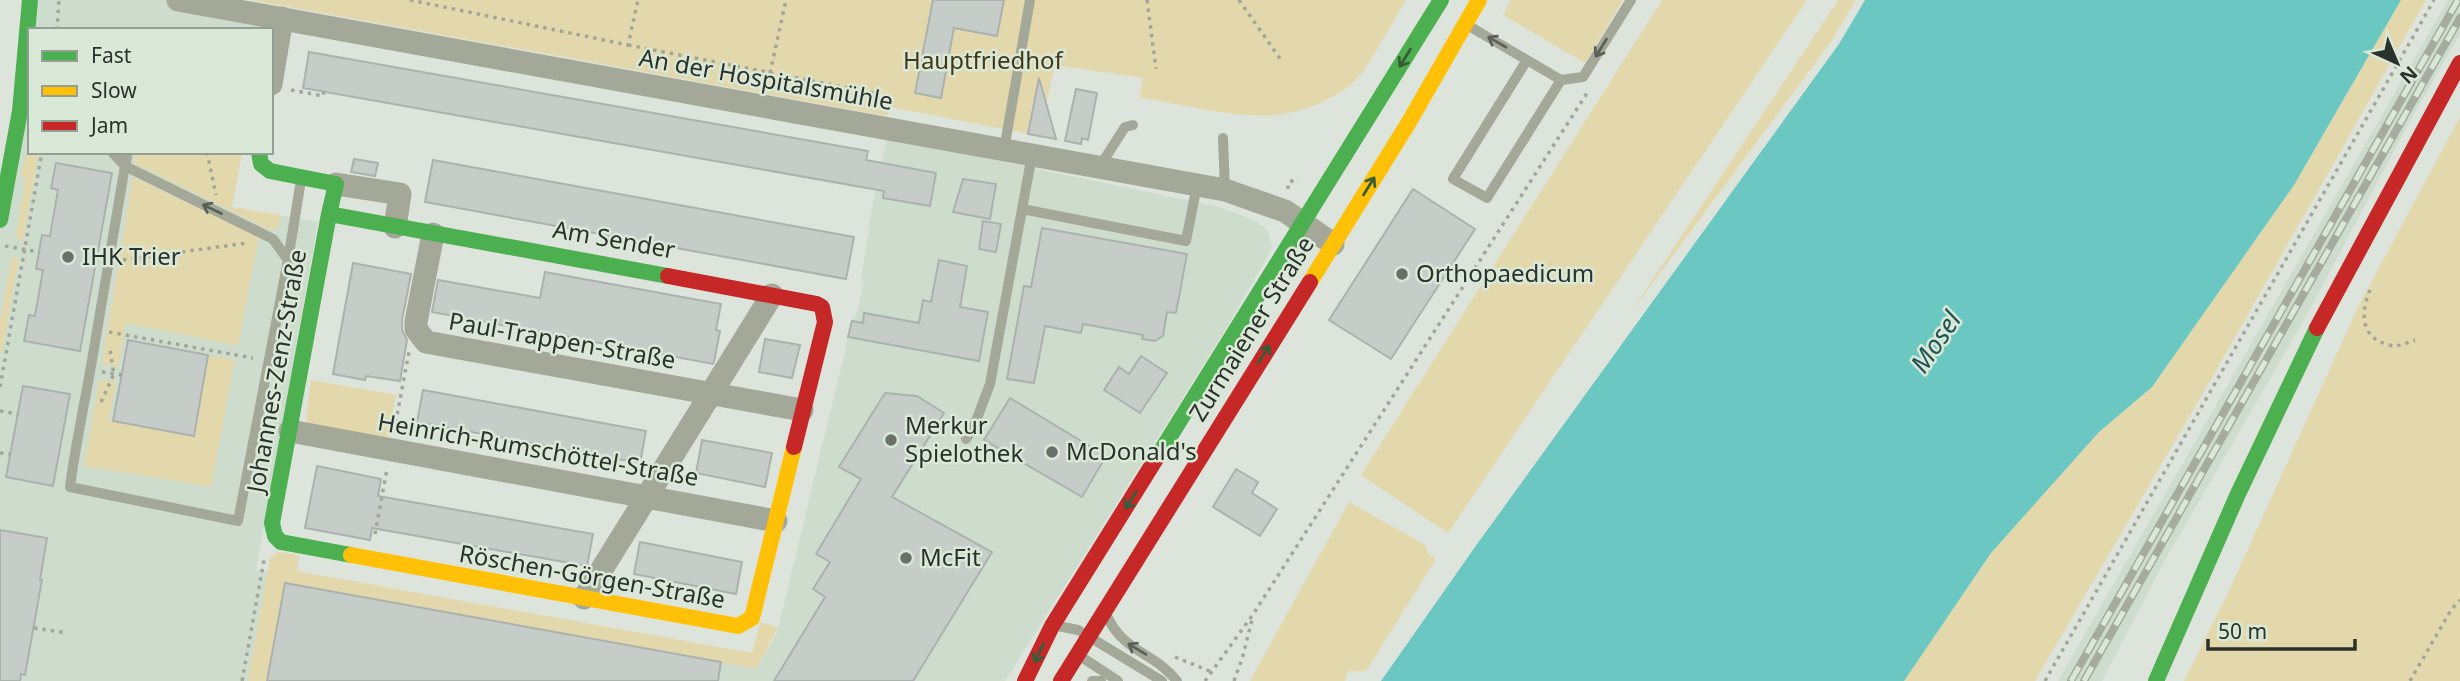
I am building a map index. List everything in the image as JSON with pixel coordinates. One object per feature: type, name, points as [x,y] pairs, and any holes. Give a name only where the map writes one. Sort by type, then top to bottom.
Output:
[{"type":"main road","points":[[28,28],[30,0]]},
{"type":"main road","name":"Zurmaiener Straße","points":[[1061,681],[1074,652],[1089,636],[1105,611],[1333,244],[1379,134],[1441,0]]},
{"type":"main road","name":"Zurmaiener Straße","points":[[1025,681],[1302,223],[1379,134],[1466,24],[1479,0]]},
{"type":"main road","points":[[0,220],[24,135],[28,30]]},
{"type":"main road","points":[[2156,681],[2236,496],[2319,324],[2460,62]]},
{"type":"main road","points":[[259,154],[265,169],[336,184],[329,214]]},
{"type":"main road","name":"Am Sender","points":[[329,214],[772,295],[822,307]]},
{"type":"main road","name":"Johannes-Zenz-Straße","points":[[275,536],[272,523],[329,214]]},
{"type":"main road","name":"Röschen-Görgen-Straße","points":[[275,536],[281,542],[293,546],[727,625],[738,626],[746,623],[755,611],[825,322],[822,307]]},
{"type":"street","name":"An der Hospitalsmühle","points":[[178,0],[1225,190],[1285,211],[1333,244]]},
{"type":"street","points":[[278,86],[282,18]]},
{"type":"street","points":[[336,184],[400,194],[395,226]]},
{"type":"street","name":"Paul-Trappen-Straße","points":[[433,234],[416,321],[416,329],[426,342],[802,410]]},
{"type":"street","points":[[584,598],[772,295]]},
{"type":"street","name":"Heinrich-Rumschöttel-Straße","points":[[290,431],[776,521]]},
{"type":"lane","points":[[1004,150],[1030,0]]},
{"type":"lane","points":[[1466,24],[1561,80],[1583,77],[1631,0]]},
{"type":"lane","points":[[1527,60],[1452,179],[1487,198],[1561,80]]},
{"type":"lane","points":[[1100,166],[1125,127],[1133,125]]},
{"type":"lane","points":[[1223,138],[1225,190]]},
{"type":"lane","points":[[114,154],[125,166],[273,239],[288,260]]},
{"type":"lane","points":[[128,154],[69,487],[238,521],[301,178]]},
{"type":"lane","points":[[966,439],[973,429],[990,384],[1032,155]]},
{"type":"lane","points":[[1022,209],[1186,241],[1196,185]]},
{"type":"lane","points":[[1105,611],[1122,641],[1161,664],[1177,681]]},
{"type":"lane","points":[[1055,630],[1078,630],[1162,681]]},
{"type":"lane","points":[[1074,652],[1118,681]]},
{"type":"lane","points":[[1092,681],[1101,681]]},
{"type":"path","points":[[57,28],[59,0]]},
{"type":"path","points":[[410,0],[874,93]]},
{"type":"path","points":[[628,45],[638,0]]},
{"type":"path","points":[[770,73],[786,0]]},
{"type":"path","points":[[1147,0],[1156,69]]},
{"type":"path","points":[[1239,0],[1281,60]]},
{"type":"path","points":[[2045,681],[2434,0]]},
{"type":"path","points":[[278,86],[323,96],[324,92]]},
{"type":"path","points":[[1205,681],[1254,613],[1591,86]]},
{"type":"path","points":[[0,387],[42,154]]},
{"type":"path","points":[[207,154],[220,213]]},
{"type":"path","points":[[109,262],[273,239]]},
{"type":"path","points":[[0,244],[39,252]]},
{"type":"path","points":[[2371,288],[2363,315],[2366,328],[2376,340],[2393,346],[2415,340]]},
{"type":"path","points":[[107,331],[269,360]]},
{"type":"path","points":[[114,374],[122,375]]},
{"type":"path","points":[[0,411],[18,414]]},
{"type":"path","points":[[0,453],[10,454]]},
{"type":"path","points":[[242,681],[266,550],[275,536]]},
{"type":"path","points":[[2410,681],[2451,610],[2460,600]]},
{"type":"path","points":[[1234,681],[1254,613]]},
{"type":"path","points":[[34,628],[67,633]]},
{"type":"shaded area","points":[[30,0],[178,0],[268,16],[265,28],[28,28],[28,154],[242,154],[232,207],[318,222],[256,570],[759,665],[777,633],[853,317],[856,316],[864,281],[861,281],[873,202],[887,138],[1216,206],[1254,220],[1268,231],[1272,248],[1226,329],[1005,681],[0,681],[0,220]]},
{"type":"shaded area","points":[[2448,0],[2460,0],[2460,34],[2411,119],[2304,320],[2165,560],[2102,681],[2058,681]]},
{"type":"green space","name":"Hauptfriedhof","points":[[251,0],[1406,0],[1361,74],[1344,90],[1310,107],[1274,115],[1207,110],[1140,98],[1143,78],[1055,65],[1047,102],[1033,100],[1028,134],[890,107],[887,116]]},
{"type":"green space","points":[[1511,0],[1623,0],[1585,63],[1503,15]]},
{"type":"green space","points":[[1662,0],[1807,0],[1448,533],[1361,475]]},
{"type":"green space","points":[[1838,0],[1856,0],[1832,40],[1629,315]]},
{"type":"green space","points":[[2401,0],[2426,0],[2213,376],[2035,681],[1904,681],[1991,553],[2099,432],[2152,387],[2294,185]]},
{"type":"green space","points":[[2460,117],[2460,681],[2184,681],[2228,593],[2359,305]]},
{"type":"green space","points":[[28,151],[28,154],[39,154],[23,240],[16,238],[25,178],[20,173]]},
{"type":"green space","points":[[136,154],[242,154],[232,207],[281,215],[279,227],[270,230],[134,163]]},
{"type":"green space","points":[[133,177],[259,237],[238,346],[126,323],[118,367],[102,364]]},
{"type":"green space","points":[[12,257],[19,258],[0,352],[0,321]]},
{"type":"green space","points":[[208,355],[235,360],[211,487],[84,466],[99,380],[116,382],[109,420],[194,435]]},
{"type":"green space","points":[[311,380],[396,395],[387,440],[309,424],[306,420]]},
{"type":"green space","points":[[1349,502],[1425,545],[1428,553],[1436,559],[1366,671],[1347,671],[1345,681],[1250,681]]},
{"type":"green space","points":[[278,552],[299,555],[297,571],[752,653],[760,622],[778,627],[757,669],[286,583],[267,681],[248,681],[270,558]]},
{"type":"water","name":"Mosel","points":[[1865,0],[2401,0],[2294,185],[2152,387],[2099,432],[1991,553],[1904,681],[1381,681],[1839,44]]},
{"type":"building","points":[[933,0],[1004,0],[997,36],[954,28],[941,98],[915,93]]},
{"type":"building","points":[[309,52],[868,151],[866,160],[936,173],[930,206],[883,198],[884,191],[303,88]]},
{"type":"building","points":[[1039,78],[1056,139],[1028,134]]},
{"type":"building","points":[[1076,89],[1097,93],[1088,140],[1082,138],[1081,144],[1065,141]]},
{"type":"building","points":[[354,159],[378,163],[375,176],[351,172]]},
{"type":"building","points":[[433,160],[854,237],[846,279],[425,202]]},
{"type":"building","name":"IHK Trier","points":[[56,163],[112,173],[80,351],[24,341],[29,315],[35,316],[43,270],[36,269],[42,235],[50,236],[58,190],[51,188]]},
{"type":"building","points":[[963,179],[996,184],[990,219],[953,212]]},
{"type":"building","name":"Orthopaedicum","points":[[1413,189],[1475,229],[1391,359],[1329,320]]},
{"type":"building","points":[[983,221],[1001,224],[996,252],[979,249]]},
{"type":"building","points":[[1042,228],[1187,254],[1176,313],[1167,312],[1163,336],[1155,341],[1142,339],[1143,335],[1083,324],[1081,333],[1045,326],[1034,383],[1007,379],[1024,286],[1031,287]]},
{"type":"building","points":[[939,260],[967,266],[960,307],[988,312],[979,361],[848,337],[852,321],[863,323],[864,313],[919,323],[923,300],[931,302]]},
{"type":"building","points":[[353,263],[411,274],[402,320],[402,330],[407,340],[400,381],[366,376],[365,380],[333,374]]},
{"type":"building","points":[[545,272],[721,304],[716,330],[720,331],[713,364],[432,312],[438,280],[540,298]]},
{"type":"building","points":[[765,339],[800,345],[792,378],[759,372]]},
{"type":"building","points":[[128,340],[208,355],[194,436],[113,421]]},
{"type":"building","points":[[1141,356],[1167,373],[1140,413],[1104,390],[1119,367],[1129,374]]},
{"type":"building","points":[[23,386],[70,394],[53,486],[6,477]]},
{"type":"building","points":[[423,390],[646,431],[640,463],[417,422]]},
{"type":"building","points":[[885,393],[917,396],[944,413],[892,497],[992,552],[913,681],[774,681],[825,597],[813,589],[830,562],[816,554],[861,479],[839,467]]},
{"type":"building","name":"McDonald's","points":[[1010,398],[1106,456],[1082,497],[984,440]]},
{"type":"building","points":[[702,440],[772,453],[765,487],[696,473]]},
{"type":"building","points":[[317,466],[381,479],[378,496],[593,534],[587,566],[372,528],[370,540],[305,528]]},
{"type":"building","points":[[1236,469],[1258,482],[1252,493],[1277,509],[1260,536],[1213,507]]},
{"type":"building","points":[[0,530],[47,538],[25,675],[21,674],[20,681],[0,681]]},
{"type":"building","points":[[640,542],[742,562],[736,594],[634,574]]},
{"type":"building","points":[[285,583],[721,662],[718,681],[267,681]]},
{"type":"railway","points":[[2071,681],[2458,0]]},
{"type":"railway","points":[[2084,681],[2460,18]]},
{"type":"traffic: fast","points":[[0,220],[20,111],[30,0]]},
{"type":"traffic: fast","points":[[1159,454],[1441,0]]},
{"type":"traffic: fast","points":[[259,154],[261,164],[270,171],[336,184],[329,214],[668,276]]},
{"type":"traffic: fast","points":[[329,214],[272,523],[275,536],[281,542],[351,555]]},
{"type":"traffic: fast","points":[[2156,681],[2237,496],[2317,328]]},
{"type":"traffic: slow","points":[[1310,282],[1409,122],[1479,0]]},
{"type":"traffic: slow","points":[[351,555],[738,626],[752,618],[794,447]]},
{"type":"traffic: jam","points":[[2317,328],[2460,63]]},
{"type":"traffic: jam","points":[[668,276],[822,307],[825,322],[794,447]]},
{"type":"traffic: jam","points":[[1061,681],[1310,282]]},
{"type":"traffic: jam","points":[[1025,681],[1052,626],[1159,454]]},
{"type":"place","name":"IHK Trier","points":[[68,257]]},
{"type":"place","name":"Orthopaedicum","points":[[1402,274]]},
{"type":"place","name":"Merkur Spielothek","points":[[891,440]]},
{"type":"place","name":"McDonald's","points":[[1052,452]]},
{"type":"place","name":"McFit","points":[[906,558]]}]
